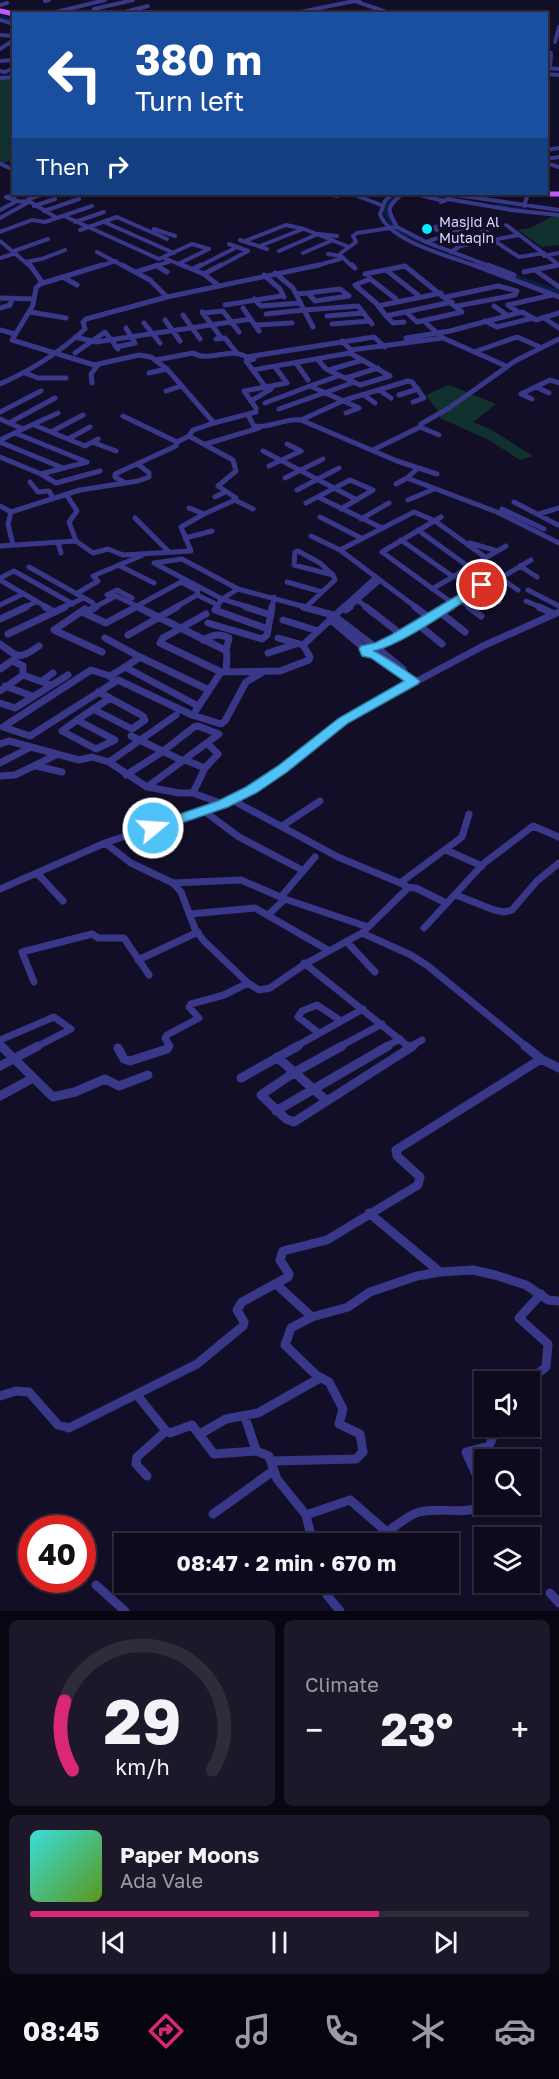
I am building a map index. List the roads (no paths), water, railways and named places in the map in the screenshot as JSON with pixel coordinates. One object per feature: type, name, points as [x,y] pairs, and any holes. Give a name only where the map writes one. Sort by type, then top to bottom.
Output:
[{"type":"street","points":[[55,12],[106,0],[119,5]]},
{"type":"street","points":[[94,9],[133,0]]},
{"type":"street","points":[[300,12],[357,0],[384,12]]},
{"type":"street","points":[[0,5],[7,3]]},
{"type":"street","points":[[82,5],[101,12]]},
{"type":"street","points":[[125,12],[148,6]]},
{"type":"street","points":[[69,8],[75,10],[70,12]]},
{"type":"street","points":[[0,20],[12,23]]},
{"type":"street","points":[[0,27],[8,22]]},
{"type":"street","points":[[555,42],[559,29]]},
{"type":"street","points":[[0,49],[12,40]]},
{"type":"street","points":[[559,56],[551,55],[548,68],[559,69]]},
{"type":"street","points":[[550,62],[559,63]]},
{"type":"street","points":[[1,217],[29,203],[38,195]]},
{"type":"street","points":[[332,195],[337,196]]},
{"type":"street","points":[[355,195],[381,205]]},
{"type":"street","points":[[389,195],[381,205],[380,213],[405,239],[514,275]]},
{"type":"street","points":[[392,228],[390,205],[401,195]]},
{"type":"street","points":[[420,195],[458,205]]},
{"type":"street","points":[[456,195],[559,210]]},
{"type":"street","points":[[524,206],[528,195]]},
{"type":"street","points":[[2,207],[16,201],[29,203],[55,199]]},
{"type":"street","points":[[44,211],[79,199]]},
{"type":"street","points":[[442,201],[448,199],[559,216]]},
{"type":"street","points":[[0,232],[32,220],[45,222],[89,207],[72,202]]},
{"type":"street","points":[[29,203],[57,218]]},
{"type":"street","points":[[58,206],[73,213]]},
{"type":"street","points":[[75,222],[104,212]]},
{"type":"street","points":[[64,216],[158,259],[174,254],[192,244],[208,249],[178,264]]},
{"type":"street","points":[[80,230],[117,217],[138,226],[175,236],[154,244]]},
{"type":"street","points":[[463,218],[477,225],[487,232],[456,240],[433,228],[463,218]]},
{"type":"street","points":[[104,222],[174,254]]},
{"type":"street","points":[[267,249],[243,240],[283,225],[335,238],[349,247]]},
{"type":"street","points":[[426,242],[444,234],[477,225]]},
{"type":"street","points":[[506,225],[559,265]]},
{"type":"street","points":[[2,382],[25,373],[75,338],[85,329],[83,322],[86,319],[167,297],[334,262],[356,242],[353,235],[392,228],[559,297]]},
{"type":"street","points":[[261,246],[304,229]]},
{"type":"street","points":[[279,251],[318,234]]},
{"type":"street","points":[[450,252],[520,236]]},
{"type":"street","points":[[467,247],[520,236]]},
{"type":"street","points":[[303,253],[335,238]]},
{"type":"street","points":[[0,258],[48,239]]},
{"type":"street","points":[[0,241],[42,278],[42,282]]},
{"type":"street","points":[[496,242],[519,257],[559,253]]},
{"type":"street","points":[[204,274],[249,251],[228,244]]},
{"type":"street","points":[[193,269],[237,247]]},
{"type":"street","points":[[25,262],[65,250]]},
{"type":"street","points":[[98,252],[150,280],[167,297]]},
{"type":"street","points":[[328,254],[341,256],[355,268]]},
{"type":"street","points":[[518,261],[545,254]]},
{"type":"street","points":[[164,258],[204,274],[232,290]]},
{"type":"street","points":[[116,261],[42,282],[36,288],[30,312],[13,340],[52,354],[98,365],[139,355],[151,357],[167,369],[214,423]]},
{"type":"street","points":[[136,272],[171,261]]},
{"type":"street","points":[[524,272],[559,265]]},
{"type":"street","points":[[157,266],[167,272]]},
{"type":"street","points":[[396,299],[365,274],[405,266],[462,312],[417,322],[406,312]]},
{"type":"street","points":[[386,270],[418,295]]},
{"type":"street","points":[[535,270],[559,287]]},
{"type":"street","points":[[275,273],[296,294],[313,327]]},
{"type":"street","points":[[225,305],[254,299],[283,298],[280,289],[264,275]]},
{"type":"street","points":[[63,277],[77,285]]},
{"type":"street","points":[[370,279],[355,285],[393,323],[404,322]]},
{"type":"street","points":[[377,305],[498,286],[516,290],[531,286]]},
{"type":"street","points":[[296,294],[308,292],[340,289],[344,290],[349,297],[315,301],[308,292]]},
{"type":"street","points":[[386,316],[514,295],[516,290]]},
{"type":"street","points":[[377,305],[418,295],[441,294]]},
{"type":"street","points":[[518,312],[508,305],[552,295]]},
{"type":"street","points":[[0,298],[34,299]]},
{"type":"street","points":[[0,308],[10,304],[12,299]]},
{"type":"street","points":[[254,299],[261,306],[301,303]]},
{"type":"street","points":[[266,314],[304,310],[358,306],[371,323],[332,325],[323,309]]},
{"type":"street","points":[[494,306],[507,315]]},
{"type":"street","points":[[243,308],[259,331]]},
{"type":"street","points":[[239,332],[222,310],[202,312],[213,325],[218,338],[225,338],[236,352],[246,357],[342,340],[374,337],[385,347]]},
{"type":"street","points":[[30,312],[66,318]]},
{"type":"street","points":[[335,352],[385,347],[440,336],[518,312],[524,312],[536,320],[559,313]]},
{"type":"street","points":[[327,316],[364,313]]},
{"type":"street","points":[[183,315],[200,339]]},
{"type":"street","points":[[497,327],[533,318]]},
{"type":"street","points":[[544,318],[559,328]]},
{"type":"street","points":[[112,340],[251,319]]},
{"type":"street","points":[[165,320],[180,341]]},
{"type":"street","points":[[486,321],[505,330]]},
{"type":"street","points":[[144,323],[160,343]]},
{"type":"street","points":[[256,325],[292,323]]},
{"type":"street","points":[[426,323],[440,336],[506,366]]},
{"type":"street","points":[[75,353],[105,332],[117,348],[134,344],[126,328]]},
{"type":"street","points":[[0,330],[15,334]]},
{"type":"street","points":[[474,352],[515,335],[540,346]]},
{"type":"street","points":[[406,338],[440,336]]},
{"type":"street","points":[[75,338],[92,342]]},
{"type":"street","points":[[373,450],[420,428],[423,422],[446,410],[506,366],[540,346],[559,339]]},
{"type":"street","points":[[342,340],[351,350]]},
{"type":"street","points":[[156,360],[194,353],[200,357],[236,352]]},
{"type":"street","points":[[253,370],[318,360],[350,352],[390,376],[363,385],[329,370],[318,360]]},
{"type":"street","points":[[267,389],[247,360],[280,354]]},
{"type":"street","points":[[329,370],[363,360]]},
{"type":"street","points":[[296,363],[309,383],[359,408],[346,413]]},
{"type":"street","points":[[92,384],[91,374],[98,365]]},
{"type":"street","points":[[125,483],[115,477],[115,474],[176,446],[177,442],[189,436],[193,430],[248,415],[256,410],[244,391],[267,389],[287,383],[275,367]]},
{"type":"street","points":[[346,378],[378,368]]},
{"type":"street","points":[[149,373],[167,369]]},
{"type":"street","points":[[25,373],[38,378],[66,378]]},
{"type":"street","points":[[265,403],[309,383],[338,376]]},
{"type":"street","points":[[532,399],[521,394],[550,380],[559,383]]},
{"type":"street","points":[[301,420],[345,400],[408,381],[424,398],[413,402]]},
{"type":"street","points":[[279,410],[352,383]]},
{"type":"street","points":[[166,391],[181,386]]},
{"type":"street","points":[[536,387],[549,393]]},
{"type":"street","points":[[251,401],[267,389]]},
{"type":"street","points":[[399,395],[418,389]]},
{"type":"street","points":[[379,390],[391,398]]},
{"type":"street","points":[[0,412],[41,391]]},
{"type":"street","points":[[364,395],[375,403]]},
{"type":"street","points":[[9,423],[55,398]]},
{"type":"street","points":[[0,441],[58,413]]},
{"type":"street","points":[[51,432],[83,415]]},
{"type":"street","points":[[248,415],[254,426],[259,428]]},
{"type":"street","points":[[123,416],[177,442]]},
{"type":"street","points":[[206,444],[290,418],[301,420],[417,469],[437,474]]},
{"type":"street","points":[[0,419],[23,429]]},
{"type":"street","points":[[34,425],[85,446],[95,440],[116,451]]},
{"type":"street","points":[[68,439],[90,427]]},
{"type":"street","points":[[420,428],[439,435]]},
{"type":"street","points":[[15,433],[87,462],[41,474]]},
{"type":"street","points":[[189,436],[233,460],[236,471],[218,486],[236,498],[235,500],[253,509]]},
{"type":"street","points":[[0,441],[63,468]]},
{"type":"street","points":[[269,466],[303,450],[287,444]]},
{"type":"street","points":[[263,451],[357,500]]},
{"type":"street","points":[[0,458],[41,474],[56,483],[100,471]]},
{"type":"street","points":[[285,478],[323,459]]},
{"type":"street","points":[[0,506],[11,512],[66,494],[149,477],[149,473],[138,464]]},
{"type":"street","points":[[297,490],[339,468]]},
{"type":"street","points":[[396,484],[417,469]]},
{"type":"street","points":[[407,478],[497,512],[559,543]]},
{"type":"street","points":[[306,503],[351,480],[373,490],[341,509]]},
{"type":"street","points":[[30,482],[38,492],[49,491],[53,498]]},
{"type":"street","points":[[408,500],[434,489]]},
{"type":"street","points":[[215,498],[225,492]]},
{"type":"street","points":[[66,494],[77,511],[69,522],[76,541],[93,553],[108,549],[123,555],[168,551],[181,555],[238,589],[307,606],[342,624],[377,650],[398,673],[413,681]]},
{"type":"street","points":[[318,497],[382,528]]},
{"type":"street","points":[[235,500],[204,513],[182,527],[192,550],[154,563],[222,599],[271,615]]},
{"type":"street","points":[[514,502],[559,524]]},
{"type":"street","points":[[360,519],[389,503]]},
{"type":"street","points":[[189,508],[204,513]]},
{"type":"street","points":[[539,514],[559,508]]},
{"type":"street","points":[[502,509],[544,529]]},
{"type":"street","points":[[11,512],[8,525],[13,545]]},
{"type":"street","points":[[340,550],[412,512],[438,519],[485,557]]},
{"type":"street","points":[[320,517],[362,538]]},
{"type":"street","points":[[135,518],[168,551]]},
{"type":"street","points":[[438,519],[384,550],[383,554],[432,589],[481,616]]},
{"type":"street","points":[[536,531],[559,524]]},
{"type":"street","points":[[185,538],[212,531]]},
{"type":"street","points":[[418,531],[469,567]]},
{"type":"street","points":[[311,536],[340,550],[429,618]]},
{"type":"street","points":[[401,540],[452,576]]},
{"type":"street","points":[[0,546],[76,541]]},
{"type":"street","points":[[465,541],[497,551]]},
{"type":"street","points":[[58,542],[61,553]]},
{"type":"street","points":[[432,589],[506,546]]},
{"type":"street","points":[[307,606],[335,580],[334,576],[324,566],[298,551],[295,552],[294,565],[334,576]]},
{"type":"street","points":[[76,594],[98,581],[93,576],[148,553]]},
{"type":"street","points":[[342,624],[365,649],[377,650],[399,635],[429,618],[456,603],[482,589],[498,577],[531,560],[526,558],[498,577],[456,603],[441,613],[429,618],[420,626],[399,635]]},
{"type":"street","points":[[118,565],[154,583]]},
{"type":"street","points":[[520,566],[537,577]]},
{"type":"street","points":[[29,567],[93,603]]},
{"type":"street","points":[[54,612],[0,579],[14,571],[73,604]]},
{"type":"street","points":[[498,577],[518,590]]},
{"type":"street","points":[[332,619],[357,600],[378,578]]},
{"type":"street","points":[[303,645],[378,578]]},
{"type":"street","points":[[137,604],[114,596],[84,613],[106,623],[137,604],[181,582],[198,591],[197,595]]},
{"type":"street","points":[[288,582],[322,592]]},
{"type":"street","points":[[0,590],[9,585]]},
{"type":"street","points":[[238,589],[222,599],[215,610],[268,629]]},
{"type":"street","points":[[482,589],[499,602]]},
{"type":"street","points":[[102,652],[54,630],[93,603],[117,590],[158,617],[226,651]]},
{"type":"street","points":[[528,590],[558,612]]},
{"type":"street","points":[[0,605],[23,594]]},
{"type":"street","points":[[197,595],[214,603]]},
{"type":"street","points":[[128,635],[197,595]]},
{"type":"street","points":[[208,623],[258,639],[264,638],[274,597]]},
{"type":"street","points":[[8,634],[84,598]]},
{"type":"street","points":[[357,600],[399,635]]},
{"type":"street","points":[[526,601],[558,612]]},
{"type":"street","points":[[0,619],[36,602]]},
{"type":"street","points":[[0,889],[105,843],[232,800],[282,769],[344,720],[413,681],[558,612]]},
{"type":"street","points":[[441,613],[465,632]]},
{"type":"street","points":[[206,614],[163,638],[160,643],[224,672],[268,672]]},
{"type":"street","points":[[283,620],[318,631]]},
{"type":"street","points":[[420,626],[442,644]]},
{"type":"street","points":[[192,715],[224,672],[229,638],[214,634],[203,640]]},
{"type":"street","points":[[105,638],[209,690]]},
{"type":"street","points":[[278,638],[303,645]]},
{"type":"street","points":[[268,653],[296,644]]},
{"type":"street","points":[[2,726],[91,670],[123,681],[192,715],[221,724],[225,721],[246,682],[268,672],[309,660],[310,657],[303,645]]},
{"type":"street","points":[[1,646],[23,666],[23,675]]},
{"type":"street","points":[[0,669],[39,646]]},
{"type":"street","points":[[2,726],[30,736],[98,692],[125,667],[140,657]]},
{"type":"street","points":[[125,667],[198,706]]},
{"type":"street","points":[[42,681],[53,673]]},
{"type":"street","points":[[23,675],[51,685]]},
{"type":"street","points":[[3,688],[23,675]]},
{"type":"street","points":[[0,703],[15,708],[68,675]]},
{"type":"street","points":[[3,688],[32,696]]},
{"type":"street","points":[[93,709],[132,729],[145,720],[144,716],[98,692]]},
{"type":"street","points":[[77,720],[115,740],[96,749],[63,732],[77,720],[110,698]]},
{"type":"street","points":[[109,762],[176,715]]},
{"type":"street","points":[[126,775],[162,752],[196,726],[219,734],[147,787]]},
{"type":"street","points":[[130,736],[162,752],[205,768]]},
{"type":"street","points":[[0,744],[9,741],[79,760],[92,757],[109,762],[147,787],[193,794],[223,804]]},
{"type":"street","points":[[193,794],[205,768],[218,754],[208,744]]},
{"type":"street","points":[[0,763],[31,747]]},
{"type":"street","points":[[0,776],[15,775],[56,755]]},
{"type":"street","points":[[36,766],[62,772]]},
{"type":"street","points":[[178,793],[199,778]]},
{"type":"street","points":[[206,798],[208,810],[220,824],[265,852],[302,870]]},
{"type":"street","points":[[232,800],[338,857],[403,885],[416,888],[446,903]]},
{"type":"street","points":[[282,826],[320,801]]},
{"type":"street","points":[[403,885],[462,837],[469,814]]},
{"type":"street","points":[[424,928],[482,866],[533,826],[559,837]]},
{"type":"street","points":[[105,843],[131,863],[173,884],[188,904],[189,914],[198,932],[248,983],[259,990],[270,989],[304,963],[347,942],[365,930],[407,889],[403,885]]},
{"type":"street","points":[[446,850],[482,866]]},
{"type":"street","points":[[268,915],[315,856]]},
{"type":"street","points":[[456,895],[494,910],[504,912],[512,910],[537,881],[559,862]]},
{"type":"street","points":[[37,873],[63,902]]},
{"type":"street","points":[[173,884],[241,880],[365,930],[428,966],[541,1059],[559,1068]]},
{"type":"street","points":[[189,914],[255,908],[328,950]]},
{"type":"street","points":[[138,960],[198,932]]},
{"type":"street","points":[[34,982],[22,952],[92,933],[98,938],[124,938],[148,975]]},
{"type":"street","points":[[347,942],[375,972]]},
{"type":"street","points":[[304,963],[410,1048]]},
{"type":"street","points":[[118,1048],[124,1059],[130,1061],[167,1049],[169,1045],[165,1038],[167,1035],[199,1018],[189,1007],[191,1004],[224,995],[248,983]]},
{"type":"street","points":[[318,1033],[298,1017],[302,1011],[317,1005],[341,1021]]},
{"type":"street","points":[[241,1078],[363,1009]]},
{"type":"street","points":[[0,1040],[54,1017],[70,1029],[0,1066]]},
{"type":"street","points":[[382,1024],[261,1093],[276,1111],[294,1122],[422,1040]]},
{"type":"street","points":[[276,1111],[400,1039]]},
{"type":"street","points":[[0,1045],[53,1097],[75,1092],[105,1080],[119,1086],[148,1076]]},
{"type":"street","points":[[277,1057],[327,1101]]},
{"type":"street","points":[[0,1395],[23,1390],[29,1392],[58,1425],[69,1428],[197,1364],[244,1324],[237,1310],[242,1302],[289,1276],[280,1260],[283,1251],[322,1243],[420,1183],[420,1177],[396,1154],[396,1150],[541,1059]]},
{"type":"street","points":[[0,1096],[33,1078]]},
{"type":"street","points":[[369,1213],[399,1239],[417,1250],[440,1272]]},
{"type":"street","points":[[213,1514],[243,1494],[273,1466],[357,1459],[362,1455],[363,1437],[340,1425],[343,1409],[329,1382],[320,1378],[285,1344],[291,1328],[312,1317],[348,1307],[370,1292],[417,1276],[440,1272],[473,1270],[526,1285],[548,1300],[559,1301]]},
{"type":"street","points":[[276,1284],[312,1317]]},
{"type":"street","points":[[540,1372],[546,1367],[548,1344],[519,1318],[541,1294]]},
{"type":"street","points":[[200,1434],[223,1420],[258,1413],[320,1378]]},
{"type":"street","points":[[137,1395],[166,1431],[170,1433],[191,1424],[216,1455],[229,1456],[256,1450],[265,1453],[306,1515],[310,1533]]},
{"type":"street","points":[[245,1417],[256,1450]]},
{"type":"street","points":[[147,1476],[136,1464],[136,1459],[166,1431]]},
{"type":"street","points":[[474,1470],[466,1452],[489,1446],[493,1437]]},
{"type":"street","points":[[306,1515],[350,1500],[387,1532],[418,1512],[455,1512],[474,1509]]},
{"type":"street","points":[[96,1585],[123,1610]]},
{"type":"street","points":[[326,1593],[340,1611]]},
{"type":"street","points":[[550,1593],[559,1603]]},
{"type":"waterway","points":[[0,17],[12,20]]},
{"type":"waterway","points":[[397,195],[393,197],[385,211],[395,230],[463,258]]},
{"type":"waterway","points":[[439,195],[455,198]]},
{"type":"waterway","points":[[498,206],[523,210]]},
{"type":"waterway","points":[[507,274],[559,293]]},
{"type":"place","name":"Masjid Al Mutaqin","points":[[427,229]]}]
